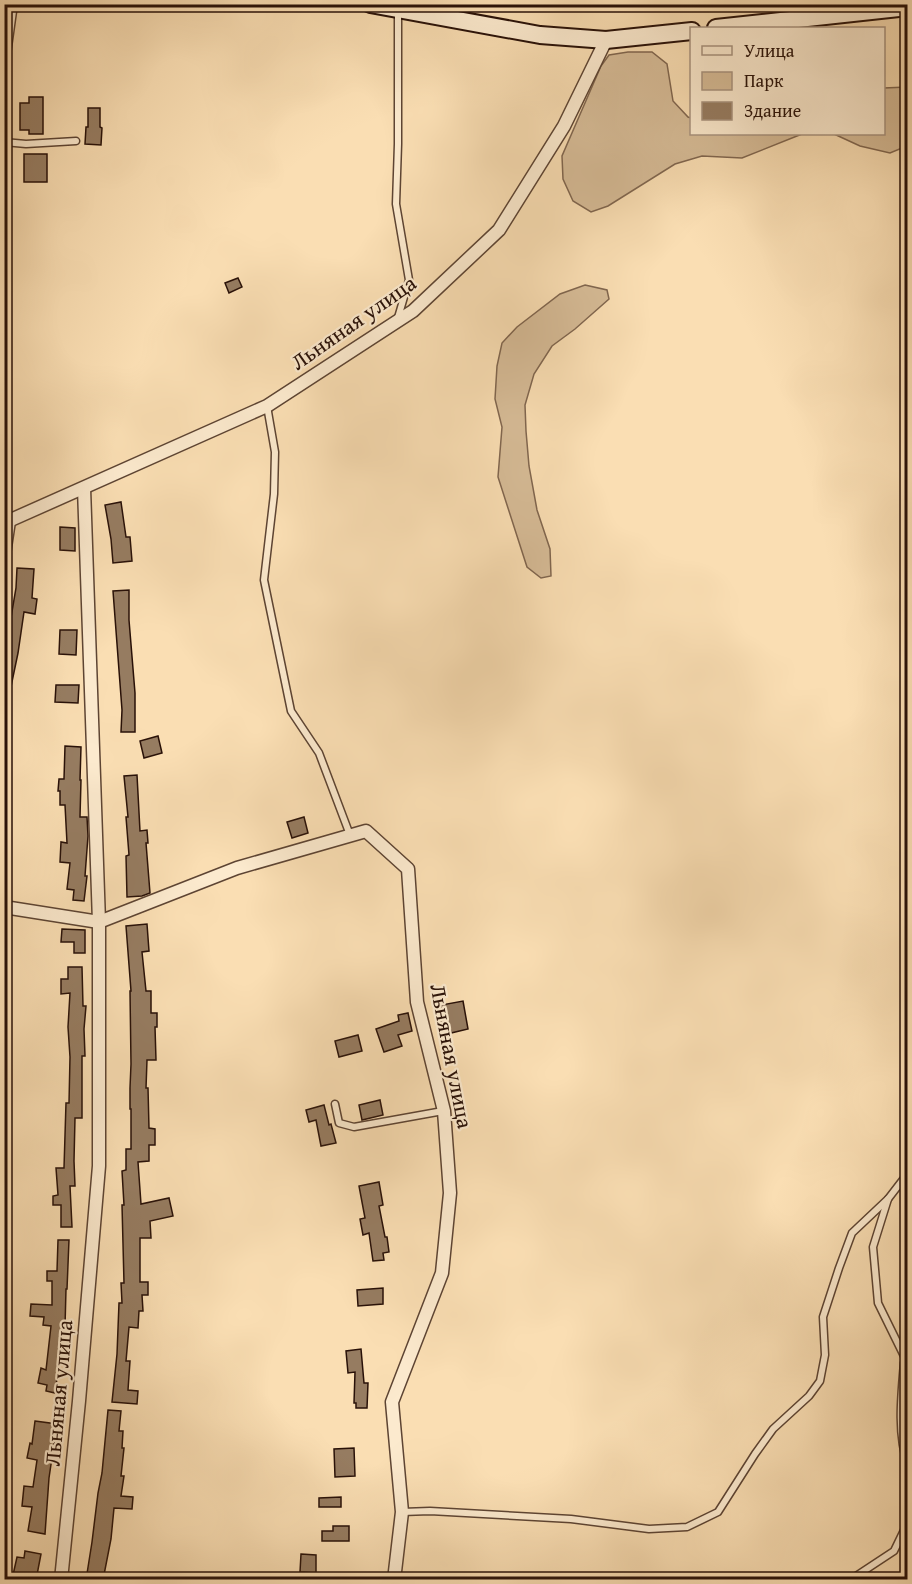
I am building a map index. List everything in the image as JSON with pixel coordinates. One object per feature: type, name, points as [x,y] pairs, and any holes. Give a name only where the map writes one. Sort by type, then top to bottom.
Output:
[{"type":"street","points":[[370,4],[399,7],[540,35],[606,40],[690,31]]},
{"type":"street","points":[[725,27],[908,7]]},
{"type":"street","name":"Льняная улица","points":[[4,554],[7,522],[267,406],[413,311],[499,230],[564,126],[606,40]]},
{"type":"street","name":"Льняная улица","points":[[61,1580],[99,1166],[99,922],[84,488]]},
{"type":"street","name":"Льняная улица","points":[[99,922],[237,868],[366,831],[408,868],[417,1002],[444,1111],[450,1193],[442,1272],[392,1402],[402,1512],[394,1580]]},
{"type":"street","points":[[4,907],[99,922]]},
{"type":"lane","points":[[4,76],[14,4]]},
{"type":"lane","points":[[397,322],[409,280],[396,204],[399,7]]},
{"type":"lane","points":[[4,142],[26,144],[76,141]]},
{"type":"lane","points":[[267,406],[275,452],[274,494],[264,580],[291,711],[319,753],[350,836]]},
{"type":"lane","points":[[335,1104],[339,1123],[354,1127],[444,1111]]},
{"type":"lane","points":[[402,1512],[430,1511],[572,1519],[649,1529],[687,1527],[718,1512],[773,1429],[809,1396],[820,1381],[825,1355],[823,1317],[852,1233],[888,1199],[908,1173]]},
{"type":"lane","points":[[888,1199],[873,1246],[878,1303],[908,1369]]},
{"type":"lane","points":[[904,1356],[901,1404],[903,1453],[908,1466]]},
{"type":"lane","points":[[850,1580],[894,1551],[908,1522]]},
{"type":"green space","points":[[652,52],[667,64],[673,101],[690,118],[690,135],[800,135],[742,158],[702,156],[675,164],[608,206],[591,212],[573,201],[563,179],[562,156],[601,66],[609,55]]},
{"type":"green space","points":[[907,87],[907,146],[890,153],[860,146],[836,135],[885,135],[885,88]]},
{"type":"green space","points":[[585,285],[607,290],[609,299],[552,346],[534,374],[525,405],[529,466],[537,510],[550,549],[551,576],[541,578],[527,567],[498,477],[502,427],[495,399],[497,366],[502,343],[517,327],[560,294]]},
{"type":"building","points":[[29,97],[43,97],[43,134],[29,134],[29,130],[20,130],[20,103],[29,103]]},
{"type":"building","points":[[88,108],[100,108],[101,145],[85,144]]},
{"type":"building","points":[[24,154],[47,154],[47,182],[24,182]]},
{"type":"building","points":[[238,278],[242,287],[229,293],[225,283]]},
{"type":"building","points":[[121,502],[126,537],[130,537],[132,561],[113,563],[105,505]]},
{"type":"building","points":[[60,527],[75,528],[75,551],[60,550]]},
{"type":"building","points":[[17,568],[34,569],[32,598],[37,599],[35,614],[24,612],[9,696],[4,695],[4,660],[10,635],[8,635]]},
{"type":"building","points":[[129,590],[135,732],[121,732],[122,710],[113,591]]},
{"type":"building","points":[[60,630],[77,630],[76,655],[59,654]]},
{"type":"building","points":[[56,685],[79,685],[78,703],[55,702]]},
{"type":"building","points":[[158,736],[162,753],[144,758],[140,741]]},
{"type":"building","points":[[65,746],[81,747],[80,817],[87,817],[88,836],[84,901],[73,900],[74,890],[67,889],[70,863],[60,862],[61,842],[67,843],[65,805],[60,805],[60,791],[58,791],[59,779],[64,779]]},
{"type":"building","points":[[137,775],[140,831],[147,830],[150,893],[127,897],[126,856],[129,855],[124,776]]},
{"type":"building","points":[[304,817],[308,833],[292,838],[287,822]]},
{"type":"building","points":[[147,924],[149,951],[142,952],[146,991],[151,991],[151,1013],[157,1013],[157,1027],[155,1027],[156,1060],[147,1060],[146,1088],[148,1088],[149,1128],[155,1129],[155,1145],[149,1145],[149,1161],[138,1162],[141,1204],[169,1198],[173,1216],[150,1221],[151,1238],[140,1238],[140,1282],[148,1282],[148,1295],[142,1295],[143,1311],[139,1311],[138,1328],[129,1327],[126,1361],[130,1361],[128,1390],[138,1391],[137,1404],[112,1402],[119,1303],[122,1303],[121,1283],[124,1283],[122,1171],[126,1170],[126,1149],[131,1149],[131,991],[126,926]]},
{"type":"building","points":[[62,929],[85,930],[85,953],[74,953],[74,942],[61,942]]},
{"type":"building","points":[[68,967],[82,967],[83,1006],[86,1006],[85,1056],[82,1056],[82,1118],[75,1118],[75,1186],[70,1186],[72,1227],[61,1227],[61,1205],[53,1205],[53,1196],[58,1195],[56,1168],[64,1168],[66,1103],[69,1103],[70,993],[61,994],[61,979],[68,979]]},
{"type":"building","points":[[463,1001],[468,1029],[451,1033],[449,1023],[439,1025],[436,1006]]},
{"type":"building","points":[[408,1013],[412,1031],[398,1035],[402,1046],[384,1052],[376,1029],[399,1021],[398,1015]]},
{"type":"building","points":[[358,1035],[362,1051],[339,1057],[335,1041]]},
{"type":"building","points":[[380,1100],[383,1115],[362,1120],[359,1105]]},
{"type":"building","points":[[324,1105],[336,1143],[321,1146],[316,1120],[309,1122],[306,1110]]},
{"type":"building","points":[[379,1182],[383,1205],[379,1206],[389,1252],[383,1253],[384,1260],[373,1261],[369,1233],[363,1235],[360,1219],[365,1218],[359,1186]]},
{"type":"building","points":[[58,1240],[69,1240],[65,1327],[55,1393],[46,1391],[47,1385],[38,1383],[41,1368],[46,1370],[51,1326],[43,1325],[44,1317],[30,1316],[31,1304],[52,1305],[52,1281],[47,1281],[47,1271],[57,1271]]},
{"type":"building","points":[[383,1288],[383,1304],[358,1306],[357,1290]]},
{"type":"building","points":[[361,1349],[364,1383],[368,1383],[367,1408],[356,1408],[356,1403],[354,1403],[355,1372],[348,1373],[346,1351]]},
{"type":"building","points":[[108,1410],[121,1411],[119,1431],[123,1431],[122,1448],[124,1448],[121,1476],[124,1476],[121,1496],[133,1497],[132,1509],[114,1508],[103,1580],[86,1580],[102,1473]]},
{"type":"building","points":[[35,1421],[57,1424],[49,1478],[45,1534],[28,1531],[32,1507],[22,1506],[24,1486],[33,1487],[37,1460],[27,1458],[30,1443],[32,1444]]},
{"type":"building","points":[[354,1448],[355,1476],[335,1477],[334,1449]]},
{"type":"building","points":[[341,1497],[341,1507],[319,1507],[319,1498]]},
{"type":"building","points":[[333,1526],[349,1526],[349,1541],[322,1541],[322,1531],[333,1531]]},
{"type":"building","points":[[25,1551],[41,1554],[36,1580],[13,1575],[17,1557],[24,1558]]},
{"type":"building","points":[[301,1554],[316,1555],[316,1573],[300,1572]]}]
